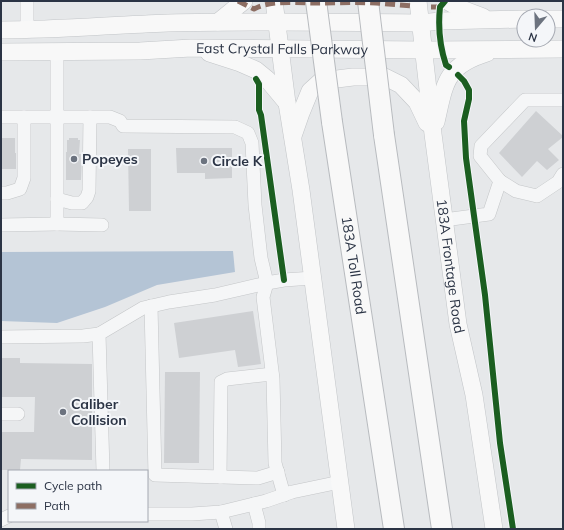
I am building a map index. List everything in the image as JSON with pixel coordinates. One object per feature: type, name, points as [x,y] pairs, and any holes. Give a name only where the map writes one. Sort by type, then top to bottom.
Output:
[{"type":"highway","name":"183A Toll Road","points":[[316,1],[332,122],[394,529]]},
{"type":"highway","points":[[368,1],[384,135],[442,529]]},
{"type":"main road","points":[[218,22],[244,1]]},
{"type":"main road","points":[[274,1],[292,139],[301,190],[346,529]]},
{"type":"main road","name":"183A Frontage Road","points":[[418,1],[433,134],[458,324],[474,395],[494,529]]},
{"type":"main road","points":[[447,1],[459,8],[491,20]]},
{"type":"main road","name":"East Crystal Falls Parkway","points":[[1,30],[166,23],[421,23],[440,21],[516,19]]},
{"type":"main road","name":"East Crystal Falls Parkway","points":[[1,52],[140,51],[191,48],[563,50]]},
{"type":"main road","points":[[191,48],[240,63],[256,70],[267,79],[287,103]]},
{"type":"main road","points":[[433,134],[442,94],[446,82],[454,71],[474,57],[497,50]]},
{"type":"main road","points":[[292,139],[310,91],[321,81],[353,77],[385,78],[401,85],[417,102],[433,134]]},
{"type":"street","points":[[27,1],[27,30]]},
{"type":"street","points":[[57,52],[57,224]]},
{"type":"street","points":[[563,100],[525,100],[480,146],[480,156],[500,181],[516,191],[537,196],[558,182],[563,174]]},
{"type":"street","points":[[1,117],[110,117],[120,121],[124,126],[235,127],[248,134],[252,143],[255,205],[261,258],[267,283],[263,296],[272,374],[275,463],[284,495]]},
{"type":"street","points":[[1,193],[7,194],[20,189],[24,178],[24,117]]},
{"type":"street","points":[[57,199],[72,203],[82,202],[87,197],[89,191],[90,117]]},
{"type":"street","points":[[444,220],[489,214],[500,181]]},
{"type":"street","points":[[1,225],[102,225]]},
{"type":"street","points":[[1,337],[83,336],[99,334],[142,308],[215,295],[284,280],[313,278]]},
{"type":"street","points":[[151,306],[155,476],[258,478],[278,472]]},
{"type":"street","points":[[99,334],[103,470]]},
{"type":"street","points":[[220,477],[221,382],[227,379],[272,374]]},
{"type":"street","points":[[1,414],[18,414]]},
{"type":"street","points":[[148,514],[192,514],[221,512],[254,504],[292,492],[340,482]]},
{"type":"street","points":[[254,504],[259,529]]},
{"type":"street","points":[[221,512],[226,529]]},
{"type":"water","points":[[233,251],[235,272],[157,285],[105,307],[57,323],[1,321],[1,252]]},
{"type":"building","points":[[536,111],[563,136],[548,149],[559,160],[547,170],[537,161],[522,177],[499,153]]},
{"type":"building","points":[[1,138],[15,138],[16,169],[1,169]]},
{"type":"building","name":"Popeyes","points":[[69,138],[78,138],[78,140],[80,140],[79,154],[82,154],[81,180],[66,180],[66,152],[67,140],[69,140]]},
{"type":"building","name":"Circle K","points":[[176,148],[232,148],[232,178],[205,179],[205,173],[177,173]]},
{"type":"building","points":[[128,149],[151,149],[151,211],[129,211]]},
{"type":"building","points":[[253,311],[261,364],[238,367],[235,350],[179,358],[174,323]]},
{"type":"building","name":"Caliber Collision","points":[[1,358],[20,358],[20,363],[92,364],[92,460],[21,459],[20,470],[1,470],[1,432],[34,432],[35,397],[1,397]]},
{"type":"building","points":[[165,372],[200,372],[199,463],[164,463]]},
{"type":"marked path","points":[[238,1],[254,9],[260,6],[275,3],[368,3],[413,6]]},
{"type":"marked path","points":[[431,7],[440,7]]},
{"type":"cycle path","points":[[445,1],[440,7],[439,29],[444,58],[446,65],[449,67]]},
{"type":"cycle path","points":[[458,75],[464,81],[469,90],[469,99],[464,121],[466,158],[485,295],[500,443],[513,529]]},
{"type":"cycle path","points":[[256,79],[259,84],[259,110],[261,115],[284,280]]},
{"type":"place","name":"Popeyes","points":[[74,159]]},
{"type":"place","name":"Circle K","points":[[204,161]]},
{"type":"place","name":"Caliber Collision","points":[[63,412]]}]
